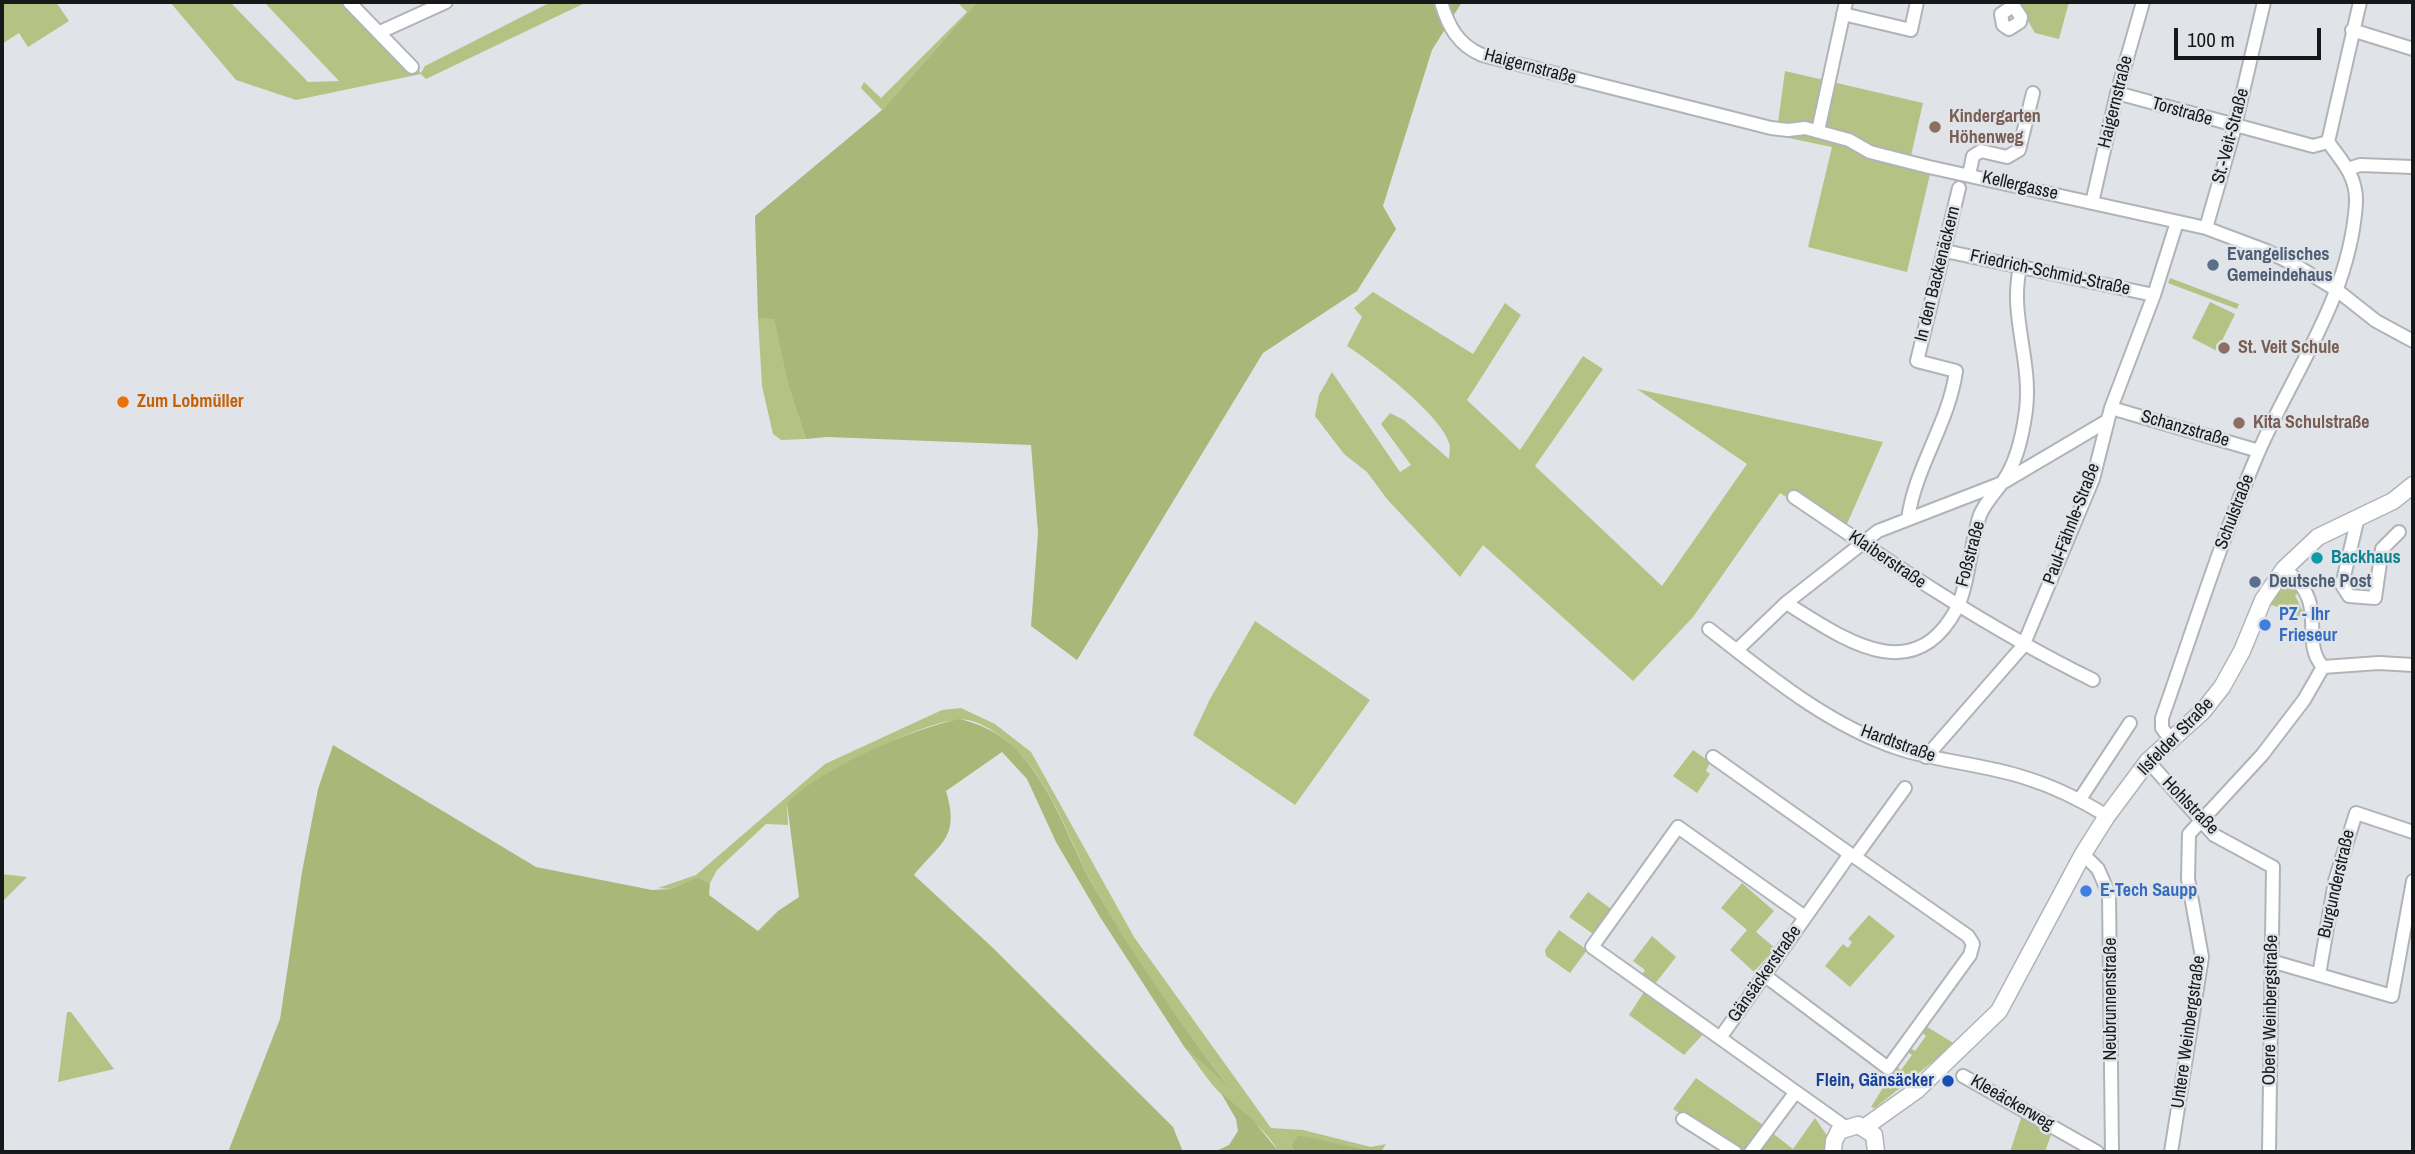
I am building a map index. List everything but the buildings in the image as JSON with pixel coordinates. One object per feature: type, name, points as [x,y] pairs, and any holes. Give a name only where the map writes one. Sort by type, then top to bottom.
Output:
[{"type":"main road","name":"Ilsfelder Straße","points":[[1876,1150],[1865,1127],[1917,1090],[1999,1011],[2083,855],[2108,816],[2148,761],[2203,711],[2222,687],[2242,651],[2263,600],[2284,569],[2318,537],[2393,500],[2413,485]]},
{"type":"main road","name":"Ilsfelder Straße","points":[[1876,1150],[1917,1090]]},
{"type":"main road","points":[[1838,1139],[1865,1127]]},
{"type":"street","points":[[349,2],[412,67]]},
{"type":"street","points":[[380,32],[446,2]]},
{"type":"street","name":"Haigernstraße","points":[[1441,2],[1465,48],[1605,88]]},
{"type":"street","points":[[1818,131],[1845,8],[1911,30],[1917,2]]},
{"type":"street","name":"Haigernstraße","points":[[2092,203],[2117,93],[2143,2]]},
{"type":"street","name":"St.-Veit-Straße","points":[[2206,228],[2264,2]]},
{"type":"street","points":[[2360,2],[2328,142],[2348,169],[2360,164],[2413,167]]},
{"type":"street","points":[[2352,30],[2413,49]]},
{"type":"street","name":"Kellergasse","points":[[1605,88],[1771,128],[1818,131],[1849,140],[1870,152],[2206,228],[2267,251],[2338,291],[2376,320],[2413,341]]},
{"type":"street","points":[[1969,175],[1973,156],[1981,151],[2007,157],[2018,150],[2033,93]]},
{"type":"street","name":"Torstraße","points":[[2117,93],[2233,127],[2313,146],[2328,142]]},
{"type":"street","name":"Schulstraße","points":[[2171,740],[2162,728],[2162,718],[2190,644],[2213,569],[2259,451],[2338,291],[2356,202],[2354,181],[2348,169]]},
{"type":"street","name":"In den Backenäckern","points":[[1908,519],[1912,492],[1954,391],[1956,371],[1917,360],[1959,188]]},
{"type":"street","name":"Paul-Fähnle-Straße","points":[[1926,757],[2023,646],[2093,479],[2109,414],[2154,295],[2178,222]]},
{"type":"street","name":"Friedrich-Schmid-Straße","points":[[1945,251],[2154,295]]},
{"type":"street","name":"Foßstraße","points":[[1786,603],[1861,644],[1889,654],[1906,654],[1921,647],[1935,636],[1957,607],[1980,515],[2013,464],[2026,410],[2027,360],[2015,306],[2020,268]]},
{"type":"street","points":[[1737,650],[1786,603],[1878,531],[2002,482],[2109,414]]},
{"type":"street","name":"Schanzstraße","points":[[2109,414],[2259,451]]},
{"type":"street","name":"Klaiberstraße","points":[[1794,498],[1957,607],[2023,646],[2093,680]]},
{"type":"street","points":[[2358,517],[2342,585],[2349,596],[2375,597],[2382,549],[2399,532]]},
{"type":"street","points":[[2284,569],[2297,579],[2308,594],[2313,612],[2317,660],[2323,667],[2379,663],[2413,665]]},
{"type":"street","name":"Hardtstraße","points":[[1709,629],[1795,694],[1850,726],[1894,747],[1926,757],[2024,777],[2080,799],[2108,816]]},
{"type":"street","name":"Untere Weinbergstraße","points":[[2171,1152],[2202,957],[2186,856],[2189,834],[2262,755],[2304,700],[2323,667]]},
{"type":"street","points":[[2080,799],[2130,723]]},
{"type":"street","points":[[1713,757],[1968,936],[1973,944],[1970,955],[1888,1068],[1764,975]]},
{"type":"street","name":"Hohlstraße","points":[[2148,761],[2214,835],[2273,867]]},
{"type":"street","name":"Gänsäckerstraße","points":[[1838,1139],[1810,1104],[1720,1038],[1805,917],[1905,788]]},
{"type":"street","name":"Burgunderstraße","points":[[2319,975],[2335,881],[2356,813],[2413,832]]},
{"type":"street","points":[[1720,1038],[1592,947],[1678,827],[1805,917]]},
{"type":"street","name":"Neubrunnenstraße","points":[[2083,855],[2098,869],[2109,894],[2112,1152]]},
{"type":"street","name":"Obere Weinbergstraße","points":[[2269,1152],[2273,867]]},
{"type":"street","points":[[2271,961],[2392,996],[2413,881]]},
{"type":"street","name":"Kleeäckerweg","points":[[1963,1076],[2097,1152]]},
{"type":"street","points":[[1751,1152],[1795,1093]]},
{"type":"street","points":[[1683,1119],[1735,1152]]},
{"type":"green space","points":[[2,2],[56,2],[69,21],[28,47],[19,33],[2,44]]},
{"type":"green space","points":[[170,2],[230,2],[308,82],[339,81],[264,2],[355,2],[421,73],[425,66],[551,2],[587,2],[426,79],[421,74],[296,100],[236,80]]},
{"type":"green space","points":[[957,2],[977,2],[882,110],[861,88],[864,82],[881,98],[967,12]]},
{"type":"green space","points":[[977,2],[1462,2],[1432,50],[1383,206],[1396,229],[1357,291],[1263,353],[1077,660],[1031,626],[1038,533],[1031,445],[827,437],[806,439],[788,385],[774,319],[758,318],[755,216],[882,110]]},
{"type":"green space","points":[[2017,2],[2069,2],[2059,39],[2035,33]]},
{"type":"green space","points":[[1785,71],[1923,103],[1910,160],[1778,123]]},
{"type":"green space","points":[[1800,132],[1931,170],[1907,272],[1808,247],[1832,147],[1779,136]]},
{"type":"green space","points":[[2170,278],[2239,304],[2237,309],[2168,283]]},
{"type":"green space","points":[[1373,292],[1473,354],[1505,303],[1521,315],[1467,400],[1520,450],[1583,356],[1603,369],[1535,466],[1662,586],[1747,464],[1637,389],[1883,442],[1843,533],[1780,493],[1693,617],[1633,681],[1483,545],[1460,577],[1387,499],[1367,472],[1344,454],[1315,416],[1319,395],[1332,372],[1400,472],[1411,465],[1381,424],[1390,413],[1404,420],[1449,459],[1449,443],[1433,418],[1388,376],[1347,346],[1362,317],[1354,308]]},
{"type":"green space","points":[[2210,302],[2235,314],[2217,351],[2192,338]]},
{"type":"green space","points":[[758,318],[774,318],[788,385],[806,439],[781,440],[773,434],[762,386]]},
{"type":"green space","points":[[2285,584],[2293,585],[2300,593],[2295,595],[2302,610],[2306,609],[2308,619],[2288,614],[2288,611],[2269,604]]},
{"type":"green space","points":[[1255,621],[1370,700],[1295,805],[1193,735],[1210,699]]},
{"type":"green space","points":[[961,708],[995,724],[1031,752],[1134,937],[1271,1128],[1303,1130],[1371,1147],[1386,1144],[1381,1152],[1349,1148],[1298,1135],[1291,1145],[1295,1152],[1279,1152],[1260,1128],[1217,1090],[1185,1048],[1226,1083],[1123,937],[1093,885],[1043,784],[1010,744],[975,722],[952,721],[929,726],[847,764],[821,778],[787,803],[788,825],[766,824],[717,870],[710,883],[697,877],[671,889],[658,888],[696,875],[825,764],[942,710]]},
{"type":"green space","points":[[959,719],[977,724],[1002,737],[1034,770],[1053,802],[1085,871],[1125,939],[1228,1086],[1185,1048],[1100,917],[1056,842],[1027,779],[1002,752],[946,791],[951,819],[949,830],[940,846],[914,875],[992,947],[1173,1127],[1183,1152],[228,1152],[280,1019],[302,872],[318,789],[333,745],[536,867],[652,890],[671,889],[697,877],[710,883],[709,895],[758,931],[778,911],[799,897],[787,803],[822,776],[868,752],[916,732]]},
{"type":"green space","points":[[1693,750],[1710,762],[1706,771],[1710,774],[1697,793],[1673,776]]},
{"type":"green space","points":[[2,874],[27,877],[2,902]]},
{"type":"green space","points":[[1742,883],[1774,911],[1756,932],[1775,948],[1754,972],[1730,950],[1747,930],[1721,908]]},
{"type":"green space","points":[[1588,892],[1614,911],[1596,936],[1569,917]]},
{"type":"green space","points":[[1869,915],[1895,936],[1850,987],[1825,966],[1843,944],[1848,948],[1852,942],[1848,939]]},
{"type":"green space","points":[[1559,930],[1587,950],[1570,973],[1546,956],[1545,950]]},
{"type":"green space","points":[[1652,936],[1676,957],[1654,985],[1641,976],[1645,970],[1633,961]]},
{"type":"green space","points":[[1644,992],[1704,1033],[1684,1055],[1629,1015]]},
{"type":"green space","points":[[67,1012],[71,1012],[114,1069],[58,1082]]},
{"type":"green space","points":[[1924,1025],[1955,1044],[1875,1108],[1871,1107],[1896,1067],[1901,1070],[1912,1055],[1906,1051],[1908,1047],[1915,1051],[1926,1036],[1920,1031]]},
{"type":"green space","points":[[1696,1078],[1763,1125],[1745,1150],[1738,1150],[1673,1109]]},
{"type":"green space","points":[[1221,1093],[1253,1120],[1279,1152],[1214,1152],[1229,1145],[1238,1131],[1236,1119]]},
{"type":"green space","points":[[2022,1115],[2052,1132],[2045,1152],[2010,1152]]},
{"type":"green space","points":[[1815,1118],[1828,1137],[1827,1152],[1757,1152],[1771,1132],[1793,1149]]},
{"type":"green space","points":[[1298,1135],[1375,1152],[1295,1152],[1291,1145]]},
{"type":"place","name":"Kindergarten Höhenweg","points":[[1935,127]]},
{"type":"place","name":"Evangelisches Gemeindehaus","points":[[2213,265]]},
{"type":"place","name":"St. Veit Schule","points":[[2224,348]]},
{"type":"place","name":"Zum Lobmüller","points":[[123,402]]},
{"type":"place","name":"Kita Schulstraße","points":[[2239,423]]},
{"type":"place","name":"Backhaus","points":[[2317,558]]},
{"type":"place","name":"Deutsche Post","points":[[2255,582]]},
{"type":"place","name":"PZ - Ihr Frieseur","points":[[2265,625]]},
{"type":"place","name":"E-Tech Saupp","points":[[2086,891]]},
{"type":"place","name":"Flein, Gänsäcker","points":[[1948,1081]]}]
